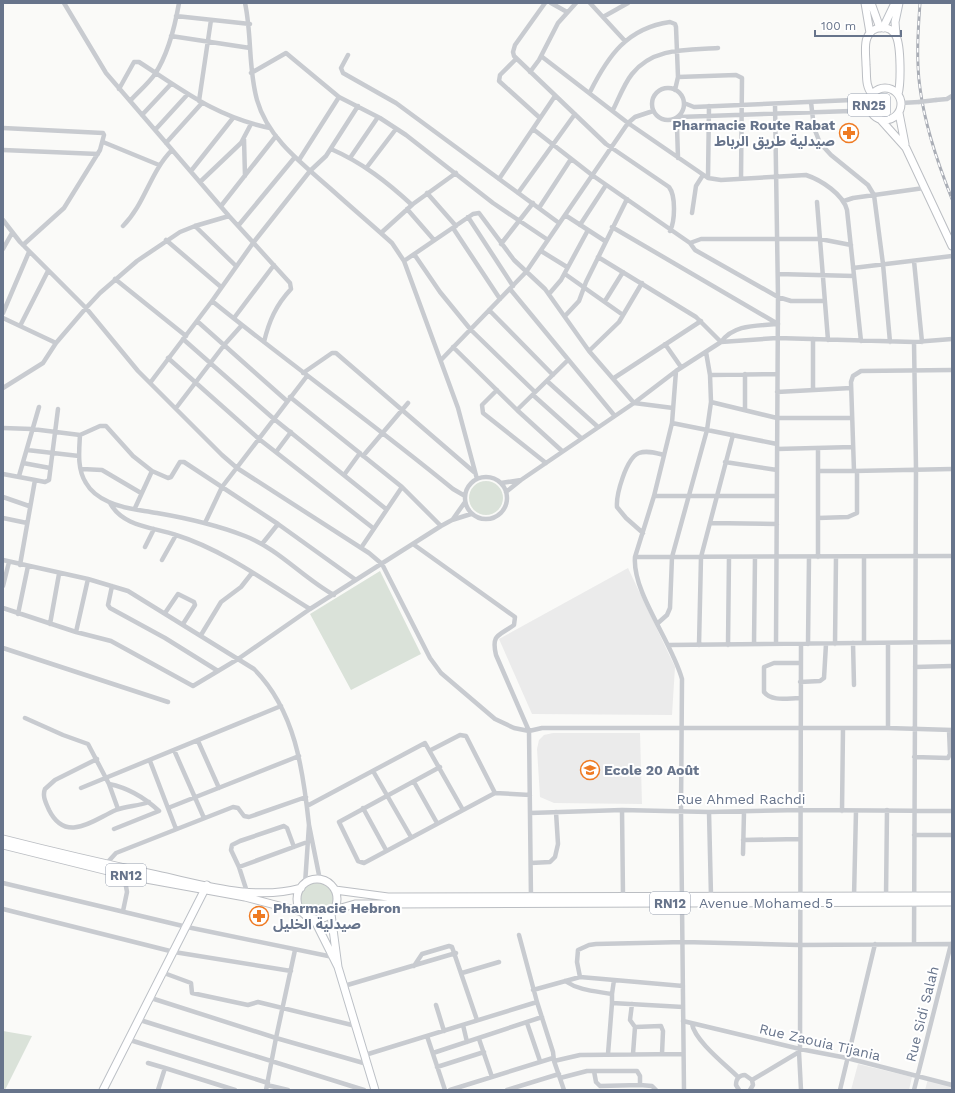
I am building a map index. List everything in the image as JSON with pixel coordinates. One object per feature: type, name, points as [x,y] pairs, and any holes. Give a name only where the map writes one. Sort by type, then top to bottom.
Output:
[{"type":"main road","name":"RN25","points":[[865,3],[870,33],[866,43],[867,81],[868,88],[872,95]]},
{"type":"main road","points":[[871,3],[874,16],[882,28]]},
{"type":"main road","points":[[882,28],[895,3]]},
{"type":"main road","points":[[896,35],[895,22],[899,3]]},
{"type":"main road","points":[[870,33],[882,28],[889,29],[896,35]]},
{"type":"main road","name":"RN25","points":[[896,35],[898,40],[900,82],[898,94],[901,103],[899,113],[906,148],[952,246]]},
{"type":"main road","name":"RN25","points":[[898,94],[891,89],[880,89],[872,95],[869,106],[872,114],[880,119],[906,148]]},
{"type":"main road","name":"RN25","points":[[880,119],[890,119],[899,113]]},
{"type":"main road","name":"RN12","points":[[3,839],[105,867],[124,874],[248,895],[302,912],[307,917],[314,919],[320,919],[333,912],[355,904],[388,900]]},
{"type":"main road","name":"RN12","points":[[3,845],[206,888]]},
{"type":"main road","name":"RN12","points":[[248,895],[276,893],[303,886],[312,880],[320,880],[331,885],[335,890],[388,900]]},
{"type":"main road","points":[[302,912],[298,903],[303,886]]},
{"type":"main road","points":[[104,1090],[206,888]]},
{"type":"main road","points":[[335,890],[337,900],[333,912],[335,956],[375,1090]]},
{"type":"main road","name":"Avenue Mohamed 5","points":[[531,900],[623,896],[682,900],[711,896],[854,900],[916,899],[952,896]]},
{"type":"main road","name":"Avenue Mohamed 5","points":[[854,900],[886,897],[952,902]]},
{"type":"main road","name":"Avenue Mohamed 5","points":[[388,900],[800,899]]},
{"type":"main road","points":[[314,919],[335,956]]},
{"type":"street","points":[[64,3],[97,60],[119,89],[292,286],[276,308],[270,320],[264,342]]},
{"type":"street","points":[[130,101],[156,73],[171,36],[179,3]]},
{"type":"street","points":[[245,3],[250,24],[252,73],[257,101],[270,128],[297,159],[392,243],[404,261],[458,408],[477,479]]},
{"type":"street","points":[[545,3],[515,45],[513,52],[516,59],[611,147],[671,189],[673,195],[673,221],[670,231]]},
{"type":"street","points":[[551,3],[567,12]]},
{"type":"street","points":[[530,72],[541,56],[552,33],[567,12],[576,3]]},
{"type":"street","points":[[590,3],[625,41]]},
{"type":"street","points":[[603,18],[628,3]]},
{"type":"street","points":[[176,16],[250,24]]},
{"type":"street","points":[[166,143],[200,102],[211,20]]},
{"type":"street","points":[[590,92],[608,60],[625,41],[647,28],[670,22],[676,26],[678,77],[676,90]]},
{"type":"street","points":[[171,36],[250,48]]},
{"type":"street","points":[[613,110],[626,84],[639,67],[657,55],[677,50],[718,48]]},
{"type":"street","points":[[252,73],[284,53],[339,96],[396,128],[548,240]]},
{"type":"street","points":[[348,55],[341,68],[343,73],[396,103],[559,223]]},
{"type":"street","points":[[541,56],[590,92],[628,123],[708,178],[720,180],[806,175],[813,177],[844,201],[847,210],[861,341]]},
{"type":"street","points":[[516,59],[500,75],[499,81],[540,118]]},
{"type":"street","points":[[119,89],[135,62],[139,62],[187,95],[200,102],[233,118],[270,128]]},
{"type":"street","points":[[678,77],[739,76],[742,80],[741,179]]},
{"type":"street","points":[[142,115],[171,84]]},
{"type":"street","points":[[678,158],[677,118],[683,110],[684,103],[682,96],[676,90],[666,88],[657,92],[652,101],[653,110],[662,120],[677,118],[742,114],[811,112],[858,111],[872,114]]},
{"type":"street","points":[[155,130],[187,95]]},
{"type":"street","points":[[684,103],[690,107],[775,104],[852,100],[872,95]]},
{"type":"street","points":[[238,226],[297,159],[339,96]]},
{"type":"street","points":[[499,179],[555,96]]},
{"type":"street","points":[[901,103],[947,99],[952,96]]},
{"type":"street","points":[[947,99],[952,103]]},
{"type":"street","points":[[811,102],[814,128],[820,143],[830,155],[868,185],[874,195],[883,264],[890,342]]},
{"type":"street","points":[[775,104],[778,176],[776,644]]},
{"type":"street","points":[[150,383],[212,301],[253,243],[310,171],[319,164],[331,149],[358,106]]},
{"type":"street","points":[[708,178],[709,106]]},
{"type":"street","points":[[441,360],[526,272],[628,123],[634,117],[653,110]]},
{"type":"street","points":[[518,193],[575,114]]},
{"type":"street","points":[[350,158],[378,117]]},
{"type":"street","points":[[191,171],[233,118]]},
{"type":"street","points":[[200,182],[244,139],[251,124]]},
{"type":"street","points":[[3,128],[103,133],[104,135],[98,154],[64,208],[23,246]]},
{"type":"street","points":[[367,167],[396,128]]},
{"type":"street","points":[[533,129],[592,175],[670,231],[690,243],[695,250],[778,297],[791,301],[824,301]]},
{"type":"street","points":[[221,206],[276,136]]},
{"type":"street","points":[[244,139],[245,176]]},
{"type":"street","points":[[103,142],[159,165]]},
{"type":"street","points":[[331,149],[367,167],[392,186],[412,205]]},
{"type":"street","points":[[3,150],[98,154]]},
{"type":"street","points":[[123,226],[135,213],[159,165],[172,150]]},
{"type":"street","points":[[539,208],[571,159]]},
{"type":"street","points":[[381,233],[427,193],[456,173]]},
{"type":"street","points":[[692,213],[695,190],[702,175]]},
{"type":"street","points":[[580,225],[606,185]]},
{"type":"street","points":[[844,201],[853,198],[924,188]]},
{"type":"street","points":[[427,193],[455,227],[500,299]]},
{"type":"street","points":[[565,316],[579,301],[605,241],[627,199]]},
{"type":"street","points":[[817,202],[828,340]]},
{"type":"street","points":[[502,244],[533,203]]},
{"type":"street","points":[[407,209],[434,240]]},
{"type":"street","points":[[404,261],[468,218],[479,213],[502,244],[526,272],[549,294],[589,351],[614,378],[634,403],[673,408]]},
{"type":"street","points":[[565,215],[605,241]]},
{"type":"street","points":[[3,388],[43,363],[56,343],[86,308],[115,279],[166,240],[195,226],[229,216]]},
{"type":"street","points":[[468,218],[511,287],[568,360],[614,415]]},
{"type":"street","points":[[3,220],[23,246],[86,308],[150,383],[222,455],[237,468],[361,548],[382,564],[430,658],[441,673],[495,719],[514,728],[529,731],[542,728],[888,728],[951,730],[950,754],[948,758],[914,757]]},
{"type":"street","points":[[195,226],[236,266]]},
{"type":"street","points":[[612,228],[778,324]]},
{"type":"street","points":[[549,294],[564,274],[588,230]]},
{"type":"street","points":[[3,249],[12,233]]},
{"type":"street","points":[[690,243],[701,240],[820,239],[851,245]]},
{"type":"street","points":[[166,240],[221,287]]},
{"type":"street","points":[[541,251],[567,267]]},
{"type":"street","points":[[3,313],[29,252]]},
{"type":"street","points":[[414,254],[440,292],[471,330],[534,394],[581,438]]},
{"type":"street","points":[[853,268],[952,256]]},
{"type":"street","points":[[598,257],[701,321],[721,342]]},
{"type":"street","points":[[914,261],[922,342]]},
{"type":"street","points":[[234,318],[274,265]]},
{"type":"street","points":[[20,326],[48,271]]},
{"type":"street","points":[[605,301],[623,272]]},
{"type":"street","points":[[564,274],[605,301],[623,315]]},
{"type":"street","points":[[778,274],[854,276]]},
{"type":"street","points":[[115,279],[185,337],[210,363],[274,419],[386,509]]},
{"type":"street","points":[[589,351],[614,328],[642,283]]},
{"type":"street","points":[[212,301],[307,376],[383,432],[452,489],[464,496]]},
{"type":"street","points":[[489,310],[553,375]]},
{"type":"street","points":[[3,318],[56,343]]},
{"type":"street","points":[[197,321],[289,399],[402,487],[441,526]]},
{"type":"street","points":[[614,378],[701,321]]},
{"type":"street","points":[[506,492],[562,451],[634,403],[676,371],[721,342],[725,336],[735,330],[778,324]]},
{"type":"street","points":[[176,408],[225,344],[242,325]]},
{"type":"street","points":[[721,342],[777,338],[890,342],[922,342],[952,339]]},
{"type":"street","points":[[812,339],[813,390]]},
{"type":"street","points":[[914,342],[916,469],[914,730],[914,835],[916,899],[914,944]]},
{"type":"street","points":[[665,344],[682,367]]},
{"type":"street","points":[[453,347],[517,410],[562,451]]},
{"type":"street","points":[[658,623],[667,615],[670,608],[672,557],[707,430],[711,402],[710,375],[706,352]]},
{"type":"street","points":[[303,372],[332,353],[336,353],[401,411],[474,472]]},
{"type":"street","points":[[168,358],[259,439],[373,528]]},
{"type":"street","points":[[517,410],[568,360]]},
{"type":"street","points":[[818,518],[848,518],[857,512],[851,388],[853,376],[861,371],[952,370]]},
{"type":"street","points":[[676,371],[672,423],[654,496],[636,557],[636,575],[676,659],[682,679],[681,811],[684,942],[684,1090]]},
{"type":"street","points":[[744,410],[745,374]]},
{"type":"street","points":[[710,375],[777,374]]},
{"type":"street","points":[[205,523],[222,487],[307,376]]},
{"type":"street","points":[[547,381],[598,427]]},
{"type":"street","points":[[777,392],[851,388]]},
{"type":"street","points":[[497,390],[482,405],[483,413],[546,463]]},
{"type":"street","points":[[711,402],[777,418],[852,418]]},
{"type":"street","points":[[344,475],[408,403]]},
{"type":"street","points":[[19,476],[39,407]]},
{"type":"street","points":[[3,474],[45,482],[49,480],[58,409]]},
{"type":"street","points":[[672,423],[733,435],[777,447],[853,447]]},
{"type":"street","points":[[3,428],[32,429],[80,435],[100,426],[106,426],[133,456],[152,471],[168,478],[171,477],[180,462],[184,462],[278,524],[356,580]]},
{"type":"street","points":[[276,452],[291,432]]},
{"type":"street","points":[[80,435],[79,456],[82,476],[90,489],[98,497],[110,503],[205,523],[246,536],[278,554],[318,586],[334,595]]},
{"type":"street","points":[[699,645],[701,557],[733,435]]},
{"type":"street","points":[[818,448],[818,557]]},
{"type":"street","points":[[27,450],[79,456]]},
{"type":"street","points":[[643,533],[626,518],[618,507],[618,494],[629,461],[635,455],[646,451],[664,455]]},
{"type":"street","points":[[725,462],[777,470]]},
{"type":"street","points":[[23,463],[50,468]]},
{"type":"street","points":[[82,469],[102,470],[141,493]]},
{"type":"street","points":[[818,471],[952,469]]},
{"type":"street","points":[[135,508],[152,471]]},
{"type":"street","points":[[489,477],[501,483],[506,492],[506,504],[498,516],[484,520],[471,514],[465,502],[464,496],[471,483],[477,479],[489,477]]},
{"type":"street","points":[[20,565],[29,506],[35,480]]},
{"type":"street","points":[[501,483],[521,480]]},
{"type":"street","points":[[361,548],[402,487]]},
{"type":"street","points":[[654,496],[777,496]]},
{"type":"street","points":[[3,497],[29,506]]},
{"type":"street","points":[[452,520],[465,502]]},
{"type":"street","points":[[110,503],[115,511],[126,520],[198,543],[252,573],[310,609]]},
{"type":"street","points":[[3,608],[18,614],[117,644],[193,686],[238,658],[310,609],[441,526],[452,520],[471,514]]},
{"type":"street","points":[[3,518],[27,523]]},
{"type":"street","points":[[710,523],[777,524]]},
{"type":"street","points":[[262,544],[278,524]]},
{"type":"street","points":[[145,547],[154,529]]},
{"type":"street","points":[[162,560],[176,535]]},
{"type":"street","points":[[413,544],[515,617],[514,625],[497,636],[494,639],[494,645],[496,655],[529,731],[531,900]]},
{"type":"street","points":[[636,557],[952,556]]},
{"type":"street","points":[[728,644],[729,557]]},
{"type":"street","points":[[754,644],[755,557]]},
{"type":"street","points":[[808,644],[809,557]]},
{"type":"street","points":[[835,644],[836,557]]},
{"type":"street","points":[[864,557],[864,643]]},
{"type":"street","points":[[3,560],[59,574],[88,579],[133,594],[238,658],[254,669],[266,681],[290,725],[299,756],[306,797],[310,841],[320,880]]},
{"type":"street","points":[[3,586],[9,562]]},
{"type":"street","points":[[18,614],[28,566]]},
{"type":"street","points":[[200,635],[221,602],[241,587],[252,573]]},
{"type":"street","points":[[50,624],[59,574]]},
{"type":"street","points":[[76,632],[88,579]]},
{"type":"street","points":[[112,586],[108,605],[110,608],[170,640],[218,671]]},
{"type":"street","points":[[165,613],[178,594],[194,602],[195,605],[183,624]]},
{"type":"street","points":[[669,645],[952,642]]},
{"type":"street","points":[[853,643],[854,685]]},
{"type":"street","points":[[888,643],[888,728]]},
{"type":"street","points":[[801,644],[799,729],[799,1050],[801,1090]]},
{"type":"street","points":[[800,682],[820,681],[824,678],[826,644]]},
{"type":"street","points":[[3,648],[168,702]]},
{"type":"street","points":[[800,663],[770,664],[764,668],[763,672],[764,692],[769,696],[773,698],[800,698]]},
{"type":"street","points":[[915,667],[952,666]]},
{"type":"street","points":[[81,788],[281,706]]},
{"type":"street","points":[[25,718],[63,735],[88,744],[109,784],[118,809]]},
{"type":"street","points":[[842,810],[843,728]]},
{"type":"street","points":[[431,750],[460,735],[466,736],[495,793]]},
{"type":"street","points":[[198,741],[219,788]]},
{"type":"street","points":[[307,806],[425,743],[431,750],[463,810]]},
{"type":"street","points":[[174,750],[204,818]]},
{"type":"street","points":[[168,808],[299,756]]},
{"type":"street","points":[[97,759],[49,784],[44,792],[44,799],[54,817],[59,822],[71,827],[79,828],[86,826],[118,809],[149,802]]},
{"type":"street","points":[[150,760],[176,829]]},
{"type":"street","points":[[440,767],[339,822],[342,831],[358,861],[361,863],[495,793],[530,795]]},
{"type":"street","points":[[373,771],[411,837]]},
{"type":"street","points":[[414,782],[437,823]]},
{"type":"street","points":[[109,784],[124,788],[149,802],[160,812],[114,830]]},
{"type":"street","points":[[105,867],[116,853],[204,818],[236,807],[244,816],[249,817],[306,797]]},
{"type":"street","points":[[364,808],[386,850]]},
{"type":"street","points":[[622,810],[623,896]]},
{"type":"street","name":"Rue Ahmed Rachdi","points":[[530,813],[622,810],[709,812],[800,810],[952,811]]},
{"type":"street","points":[[886,897],[887,810]]},
{"type":"street","points":[[854,900],[856,811]]},
{"type":"street","points":[[531,863],[550,862],[555,857],[558,844],[556,812]]},
{"type":"street","points":[[709,812],[711,896]]},
{"type":"street","points":[[743,854],[744,812]]},
{"type":"street","points":[[248,895],[231,848],[235,843],[280,826],[286,826],[294,847]]},
{"type":"street","points":[[914,835],[952,835]]},
{"type":"street","points":[[743,840],[800,839]]},
{"type":"street","points":[[239,867],[310,841]]},
{"type":"street","points":[[303,886],[310,841]]},
{"type":"street","points":[[123,911],[127,892],[124,874]]},
{"type":"street","points":[[3,883],[187,927],[295,950],[335,956]]},
{"type":"street","points":[[3,909],[174,952],[291,972]]},
{"type":"street","points":[[519,935],[533,990],[553,1052],[553,1059],[564,1090]]},
{"type":"street","points":[[580,977],[577,953],[578,950],[589,945],[684,942],[800,945],[951,944]]},
{"type":"street","points":[[840,1090],[875,944]]},
{"type":"street","name":"Rue Sidi Salah","points":[[914,1090],[951,944]]},
{"type":"street","points":[[414,966],[419,956],[426,952],[448,946],[452,947],[456,953],[476,1020]]},
{"type":"street","points":[[267,1086],[295,950]]},
{"type":"street","points":[[344,986],[456,953]]},
{"type":"street","points":[[462,973],[499,962]]},
{"type":"street","points":[[164,973],[191,983],[192,993],[248,1006],[258,1002],[356,1026]]},
{"type":"street","points":[[533,990],[580,977],[683,986]]},
{"type":"street","points":[[608,1054],[614,980]]},
{"type":"street","points":[[566,981],[574,987],[612,994]]},
{"type":"street","points":[[151,998],[276,1038],[367,1064]]},
{"type":"street","points":[[365,1055],[537,1002]]},
{"type":"street","points":[[612,1003],[683,1007]]},
{"type":"street","points":[[632,1004],[630,1020],[635,1027],[633,1054]]},
{"type":"street","points":[[436,1005],[444,1031]]},
{"type":"street","points":[[433,1053],[542,1017]]},
{"type":"street","points":[[140,1020],[364,1090]]},
{"type":"street","name":"Rue Zaouia Tijania","points":[[683,1021],[799,1050],[847,1058],[952,1085]]},
{"type":"street","points":[[527,1023],[540,1061]]},
{"type":"street","points":[[692,1024],[700,1039],[738,1077]]},
{"type":"street","points":[[463,1025],[468,1042]]},
{"type":"street","points":[[635,1027],[661,1026],[663,1031],[662,1054]]},
{"type":"street","points":[[427,1036],[444,1090]]},
{"type":"street","points":[[479,1039],[492,1077]]},
{"type":"street","points":[[130,1040],[267,1086],[288,1090]]},
{"type":"street","points":[[752,1080],[799,1050]]},
{"type":"street","points":[[437,1067],[484,1052]]},
{"type":"street","points":[[450,1090],[540,1061],[573,1055],[683,1054]]},
{"type":"street","points":[[148,1063],[235,1090]]},
{"type":"street","points":[[158,1090],[165,1068]]},
{"type":"street","points":[[594,1071],[596,1082],[600,1086],[640,1085],[652,1086],[656,1090]]},
{"type":"street","points":[[507,1090],[560,1076],[594,1071],[637,1071],[640,1076],[640,1085]]},
{"type":"street","points":[[738,1077],[745,1075],[752,1080]]},
{"type":"street","points":[[731,1090],[738,1089],[736,1082],[738,1077]]},
{"type":"street","points":[[751,1090],[752,1080]]},
{"type":"shaded area","points":[[483,481],[489,481],[498,486],[502,492],[502,504],[498,510],[489,515],[483,515],[474,510],[469,501],[469,495],[474,486]]},
{"type":"shaded area","points":[[628,568],[675,667],[672,715],[532,714],[499,639]]},
{"type":"shaded area","points":[[380,571],[421,654],[351,690],[310,614]]},
{"type":"shaded area","name":"Ecole 20 Août","points":[[553,733],[640,733],[642,804],[554,803],[540,797],[537,749],[539,740],[544,735]]},
{"type":"shaded area","points":[[314,883],[320,883],[330,890],[333,899],[332,905],[326,912],[320,915],[314,915],[304,908],[301,902],[301,896],[308,886]]},
{"type":"shaded area","points":[[3,1031],[32,1036],[5,1090],[3,1090]]},
{"type":"shaded area","points":[[858,1064],[912,1077],[909,1090],[851,1090]]},
{"type":"shaded area","points":[[928,1079],[952,1086],[952,1090],[925,1090]]},
{"type":"railway","points":[[920,3],[918,56],[922,103],[933,145],[952,199]]},
{"type":"place","name":"Pharmacie Route Rabat صيدلية طريق الرباط","points":[[849,133]]},
{"type":"place","name":"Ecole 20 Août","points":[[590,770]]},
{"type":"place","name":"Pharmacie Hebron صيدلية الخليل","points":[[259,916]]}]
